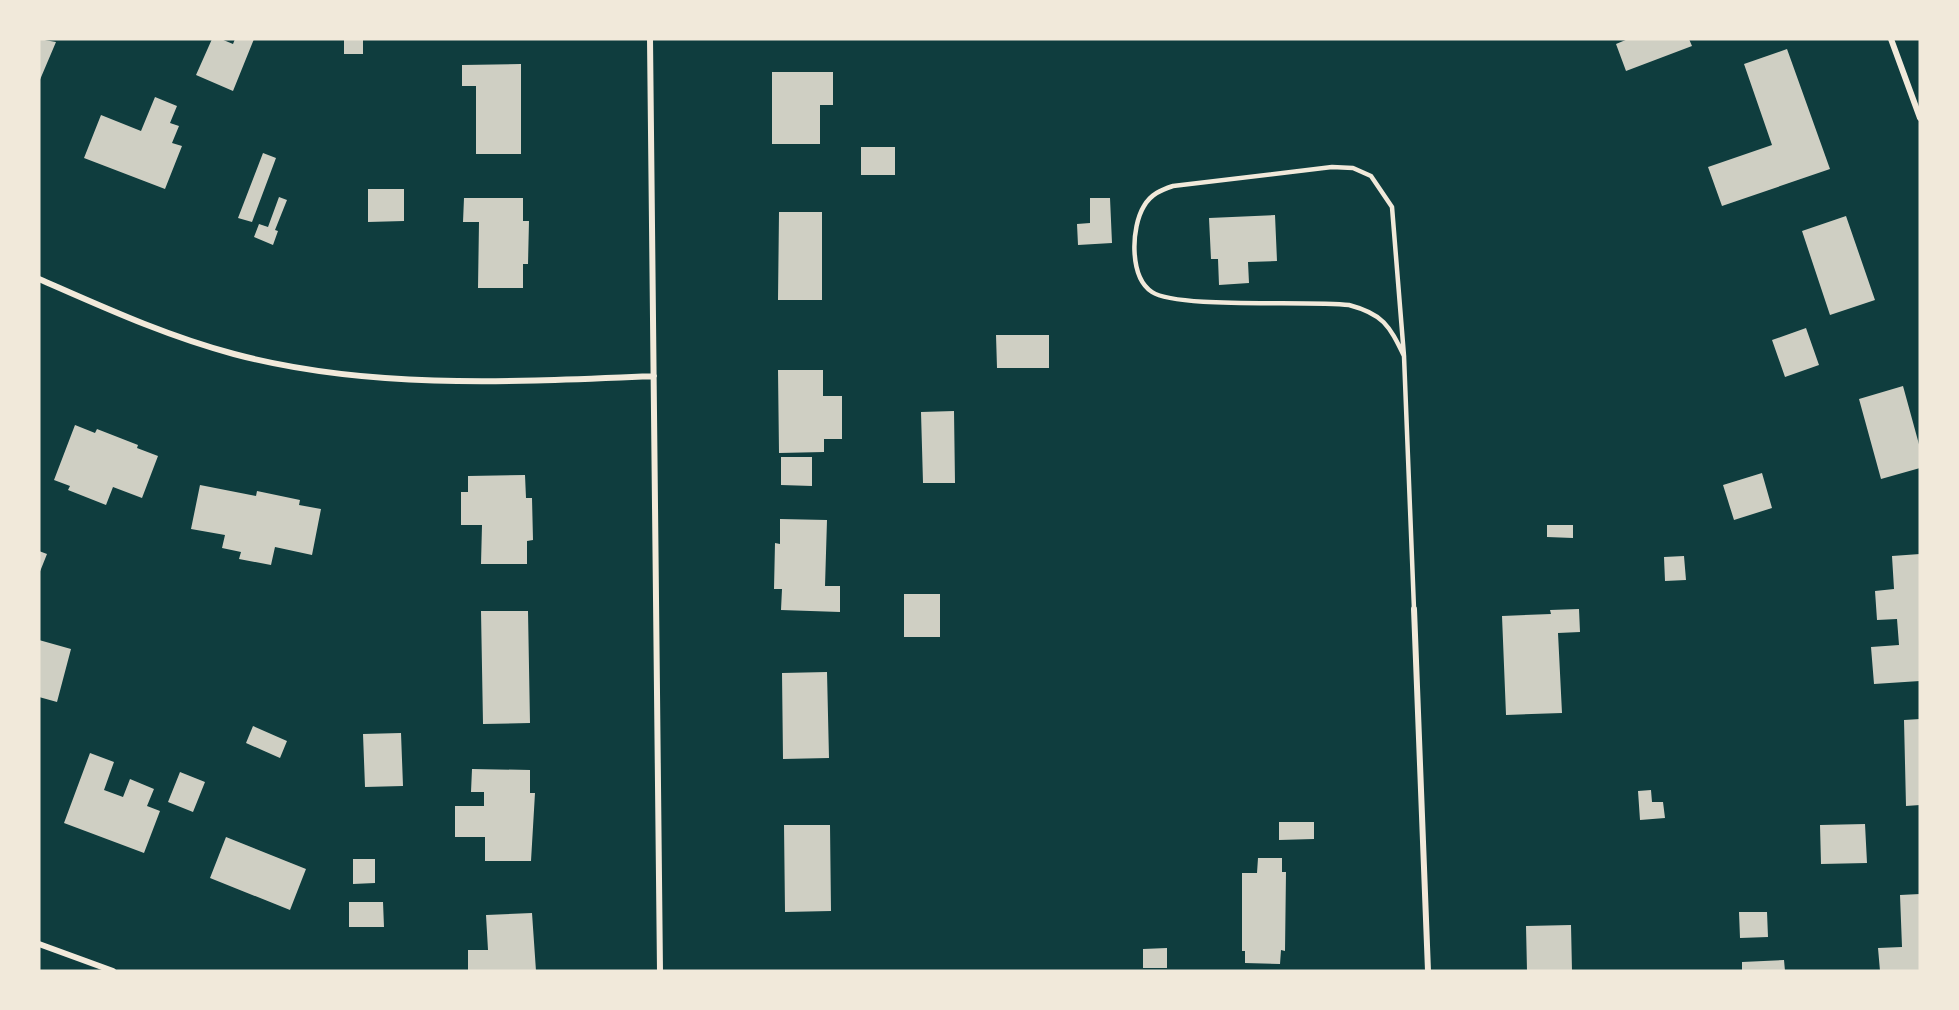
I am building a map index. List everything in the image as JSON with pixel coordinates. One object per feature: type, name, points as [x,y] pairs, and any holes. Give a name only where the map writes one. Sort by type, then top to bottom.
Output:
[{"type":"street","points":[[650,39],[660,971]]},
{"type":"street","points":[[1892,39],[1920,118]]},
{"type":"street","points":[[39,279],[156,330],[234,354],[330,374],[402,379],[518,380],[654,376]]},
{"type":"street","points":[[1414,609],[1428,971]]},
{"type":"street","points":[[39,944],[113,971]]},
{"type":"lane","points":[[1404,356],[1383,319],[1369,310],[1349,305],[1197,301],[1171,298],[1152,292],[1140,280],[1136,257],[1136,229],[1143,206],[1156,192],[1173,186],[1332,167],[1353,168],[1371,176],[1392,207],[1404,356],[1414,609]]},
{"type":"building","points":[[39,39],[56,42],[39,82]]},
{"type":"building","points":[[212,39],[221,39],[233,44],[235,39],[254,39],[233,91],[196,75]]},
{"type":"building","points":[[344,39],[363,39],[363,54],[344,54]]},
{"type":"building","points":[[1628,39],[1689,39],[1692,46],[1626,71],[1616,44]]},
{"type":"building","points":[[1787,49],[1830,169],[1722,206],[1708,167],[1772,145],[1744,64]]},
{"type":"building","points":[[521,64],[521,154],[476,154],[476,86],[462,86],[462,65]]},
{"type":"building","points":[[772,72],[833,72],[833,105],[820,105],[820,144],[772,144]]},
{"type":"building","points":[[155,97],[177,106],[170,123],[179,126],[172,143],[182,146],[165,189],[84,158],[101,115],[141,131]]},
{"type":"building","points":[[861,147],[895,147],[895,175],[861,175]]},
{"type":"building","points":[[263,153],[276,158],[252,222],[238,218]]},
{"type":"building","points":[[368,189],[404,189],[404,221],[368,222]]},
{"type":"building","points":[[279,197],[287,200],[275,230],[278,231],[273,245],[254,237],[259,224],[268,227]]},
{"type":"building","points":[[464,198],[523,198],[523,221],[529,221],[528,264],[523,264],[523,288],[478,288],[479,222],[463,222]]},
{"type":"building","points":[[1090,198],[1110,198],[1112,243],[1078,245],[1077,224],[1090,223]]},
{"type":"building","points":[[779,212],[822,212],[822,300],[778,300]]},
{"type":"building","points":[[1275,215],[1277,261],[1248,262],[1249,283],[1219,285],[1218,259],[1211,259],[1209,218]]},
{"type":"building","points":[[1846,216],[1875,300],[1830,315],[1802,231]]},
{"type":"building","points":[[1806,328],[1819,365],[1785,377],[1772,340]]},
{"type":"building","points":[[996,335],[1049,335],[1049,368],[997,368]]},
{"type":"building","points":[[778,370],[823,370],[823,396],[842,396],[842,439],[824,439],[824,452],[779,453]]},
{"type":"building","points":[[1903,386],[1920,448],[1920,468],[1881,479],[1859,399]]},
{"type":"building","points":[[954,411],[955,483],[923,483],[921,412]]},
{"type":"building","points":[[75,425],[95,433],[97,429],[138,445],[137,448],[158,456],[142,498],[113,487],[106,505],[68,490],[70,486],[54,480]]},
{"type":"building","points":[[781,457],[812,457],[812,486],[781,485]]},
{"type":"building","points":[[1762,473],[1772,508],[1734,520],[1723,485]]},
{"type":"building","points":[[525,475],[526,498],[532,498],[533,540],[527,541],[527,564],[481,564],[482,525],[461,525],[461,492],[468,492],[468,476]]},
{"type":"building","points":[[200,485],[256,496],[257,491],[300,500],[299,505],[321,509],[312,555],[275,547],[271,565],[239,559],[241,552],[222,548],[225,535],[191,529]]},
{"type":"building","points":[[780,519],[827,520],[825,586],[840,586],[840,612],[781,610],[782,589],[774,589],[775,543],[780,544]]},
{"type":"building","points":[[1547,525],[1573,525],[1573,538],[1547,537]]},
{"type":"building","points":[[39,551],[47,554],[39,574]]},
{"type":"building","points":[[1920,554],[1920,681],[1874,684],[1871,647],[1899,645],[1897,619],[1877,620],[1875,591],[1894,589],[1892,556]]},
{"type":"building","points":[[1684,556],[1686,580],[1665,581],[1664,557]]},
{"type":"building","points":[[904,594],[940,594],[940,637],[904,637]]},
{"type":"building","points":[[1579,609],[1580,632],[1558,633],[1562,713],[1506,715],[1502,616],[1551,614],[1550,610]]},
{"type":"building","points":[[481,611],[528,611],[530,723],[483,724]]},
{"type":"building","points":[[39,640],[71,649],[57,702],[39,697]]},
{"type":"building","points":[[827,672],[829,758],[783,759],[782,673]]},
{"type":"building","points":[[1920,719],[1920,805],[1906,806],[1904,720]]},
{"type":"building","points":[[253,726],[287,741],[280,758],[246,743]]},
{"type":"building","points":[[401,733],[403,786],[365,787],[363,734]]},
{"type":"building","points":[[90,753],[114,762],[104,790],[123,797],[130,779],[154,789],[147,806],[160,811],[144,853],[64,823]]},
{"type":"building","points":[[472,769],[530,770],[530,793],[535,793],[531,861],[485,861],[485,837],[455,837],[455,806],[484,806],[484,792],[471,792]]},
{"type":"building","points":[[180,772],[205,782],[193,812],[168,802]]},
{"type":"building","points":[[1651,790],[1652,802],[1663,802],[1665,818],[1640,820],[1638,791]]},
{"type":"building","points":[[1279,822],[1314,822],[1314,839],[1279,840]]},
{"type":"building","points":[[1865,824],[1867,863],[1821,864],[1820,825]]},
{"type":"building","points":[[784,825],[830,825],[831,911],[785,912]]},
{"type":"building","points":[[226,837],[306,869],[290,910],[210,878]]},
{"type":"building","points":[[1258,858],[1282,858],[1282,872],[1286,872],[1285,951],[1281,950],[1280,964],[1245,963],[1245,951],[1242,951],[1242,873],[1257,873]]},
{"type":"building","points":[[353,859],[375,859],[375,883],[353,884]]},
{"type":"building","points":[[1920,894],[1920,971],[1880,971],[1878,948],[1902,947],[1900,895]]},
{"type":"building","points":[[349,902],[383,902],[384,927],[349,927]]},
{"type":"building","points":[[1739,912],[1767,912],[1768,937],[1740,938]]},
{"type":"building","points":[[532,913],[536,971],[468,971],[468,950],[488,950],[486,915]]},
{"type":"building","points":[[1571,925],[1572,971],[1527,971],[1526,926]]},
{"type":"building","points":[[1167,948],[1167,968],[1143,968],[1143,949]]},
{"type":"building","points":[[1784,960],[1785,971],[1742,971],[1742,962]]}]
